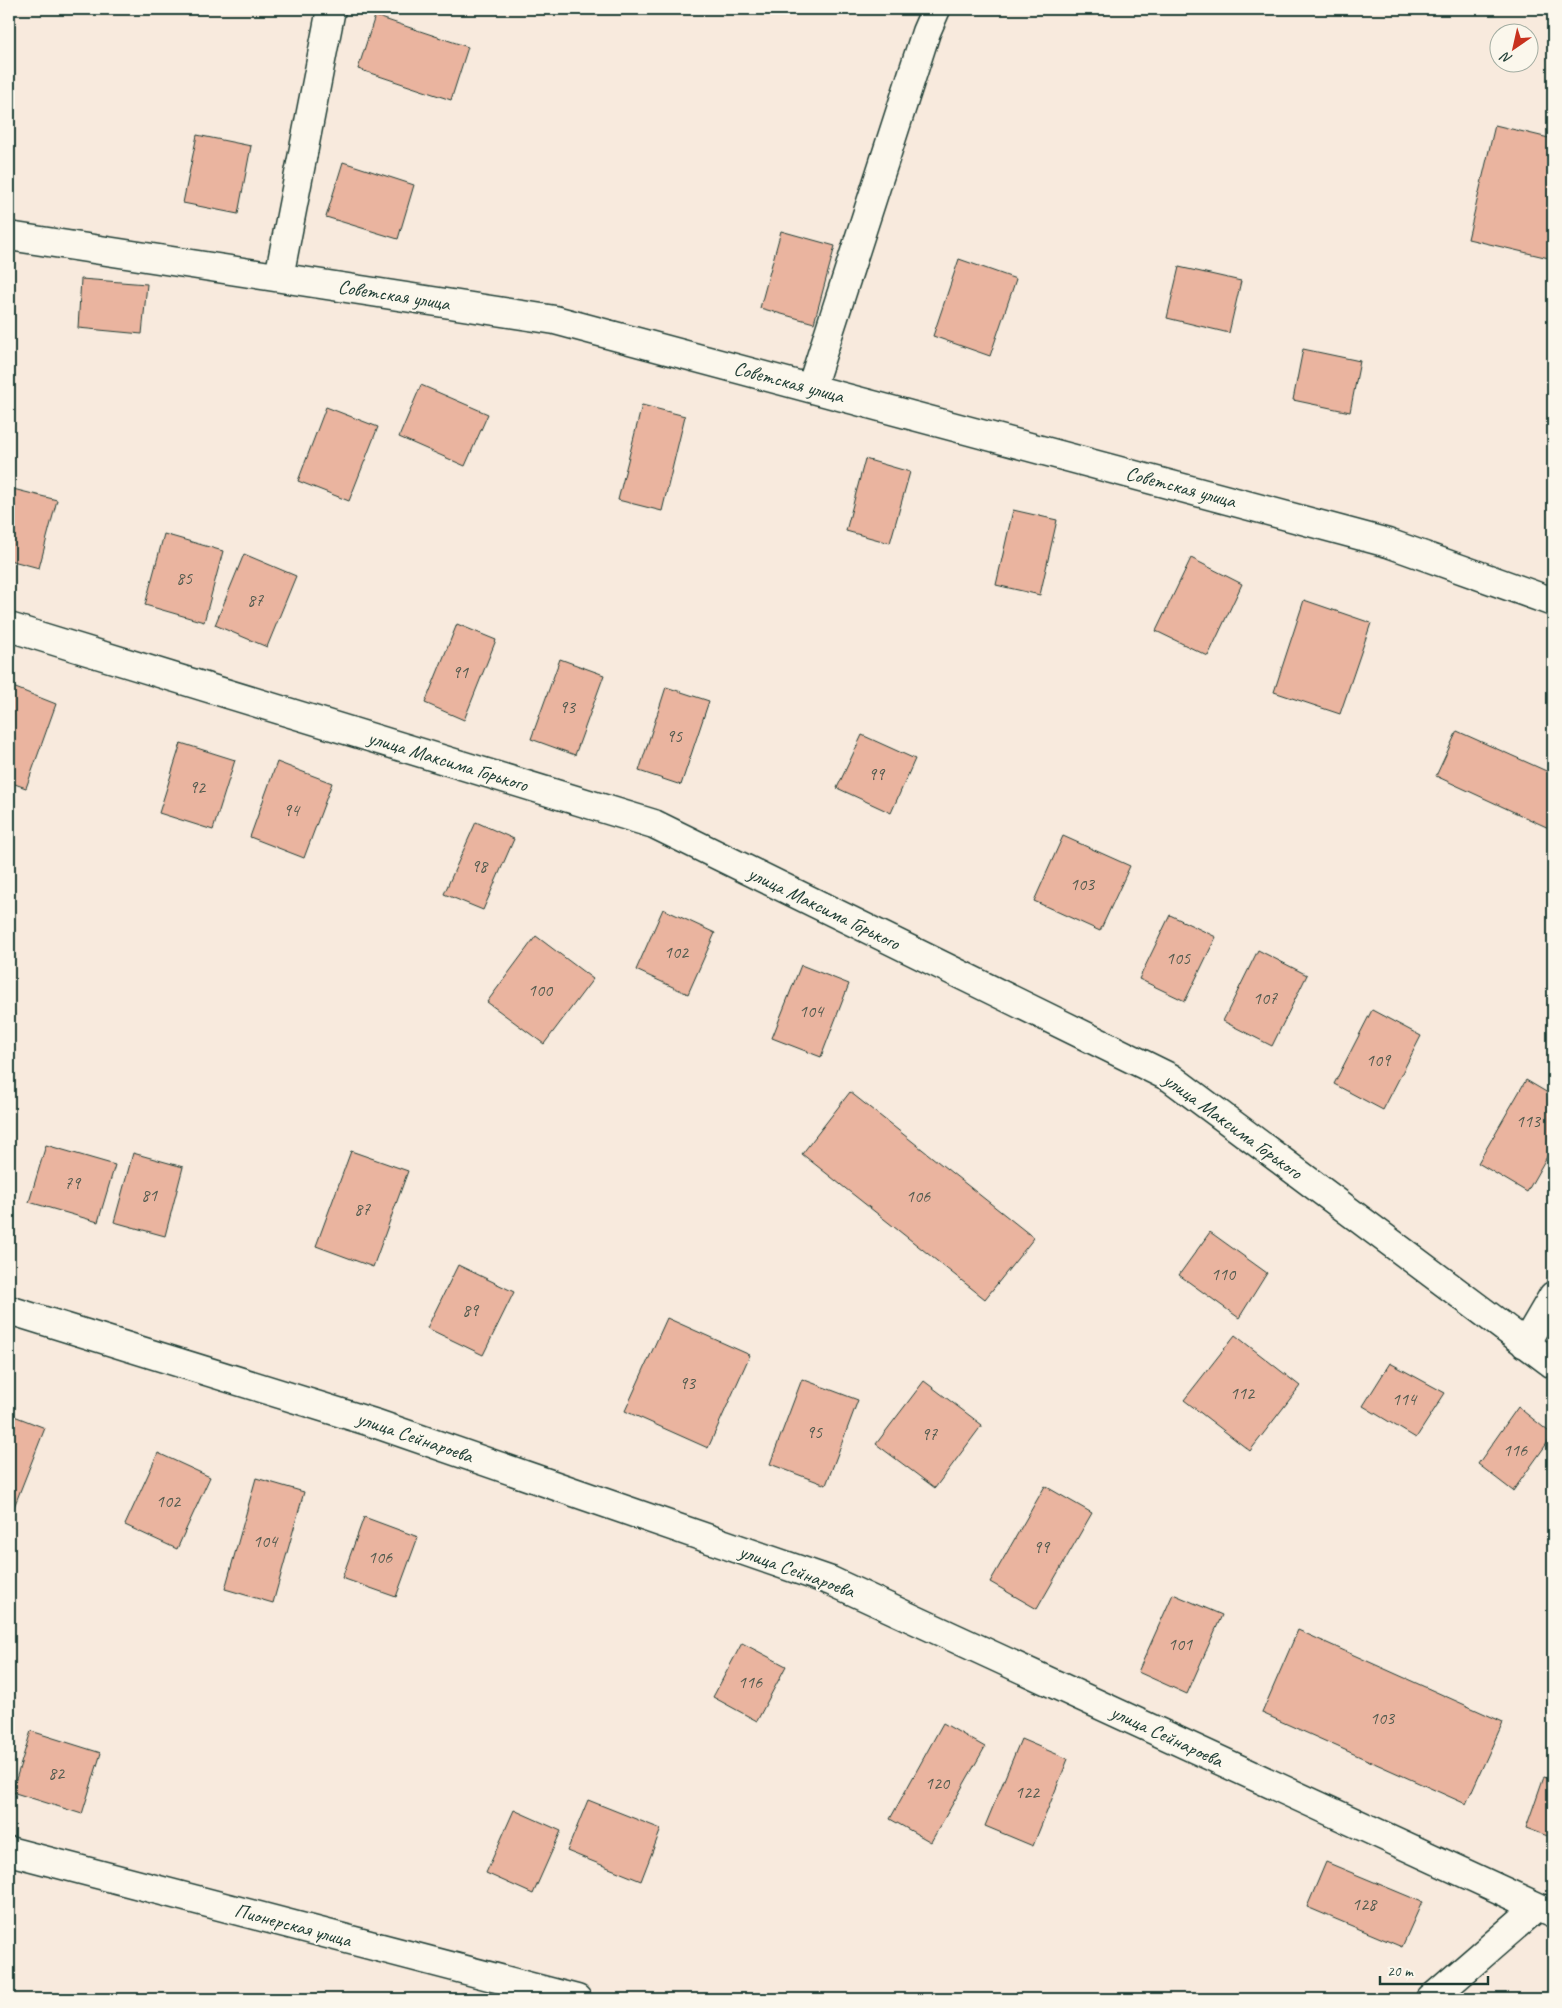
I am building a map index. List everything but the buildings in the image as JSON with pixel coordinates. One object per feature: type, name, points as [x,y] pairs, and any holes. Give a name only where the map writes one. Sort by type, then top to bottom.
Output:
[{"type":"street","points":[[279,278],[331,9]]},
{"type":"street","points":[[811,388],[926,32],[936,9]]},
{"type":"street","name":"Советская улица","points":[[9,236],[555,320],[1388,543],[1553,602]]},
{"type":"street","name":"улица Максима Горького","points":[[9,627],[654,824],[1171,1078],[1553,1364]]},
{"type":"street","points":[[1525,1344],[1553,1296]]},
{"type":"street","name":"улица Сейнароева","points":[[9,1310],[374,1423],[832,1580],[1545,1911]]},
{"type":"street","name":"Пионерская улица","points":[[9,1851],[577,1999]]},
{"type":"street","points":[[1431,1999],[1545,1911]]}]
